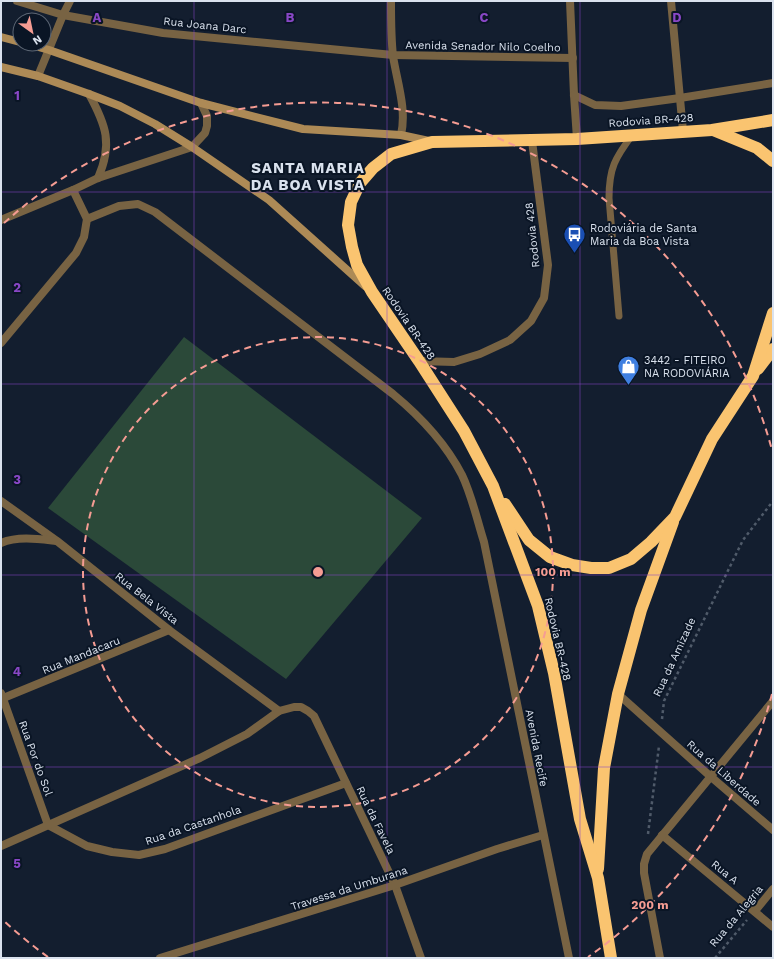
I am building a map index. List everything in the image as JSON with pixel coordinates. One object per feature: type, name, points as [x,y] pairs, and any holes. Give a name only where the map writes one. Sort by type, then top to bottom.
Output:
[{"type":"highway","name":"Rodovia BR-428","points":[[611,958],[598,878],[580,819],[554,673],[538,606],[493,486],[464,431],[419,360],[372,292],[357,265],[348,225],[351,202],[360,183],[373,168],[391,154],[432,142],[577,139],[633,134],[712,130],[773,120]]},
{"type":"highway","points":[[712,130],[757,148],[773,161]]},
{"type":"highway","points":[[753,376],[773,313]]},
{"type":"highway","points":[[493,486],[529,540],[550,557],[572,565],[591,568],[609,568],[631,559],[651,542],[675,517],[712,439],[753,376],[773,349]]},
{"type":"highway","name":"Rodovia BR-428","points":[[598,878],[604,768],[618,694],[641,610],[675,517]]},
{"type":"main road","points":[[1,37],[12,40]]},
{"type":"main road","points":[[52,51],[200,103],[304,129],[401,135],[432,142]]},
{"type":"main road","points":[[1,67],[38,76],[89,94],[120,106],[155,124],[192,147],[269,200],[372,292]]},
{"type":"street","name":"Rua Joana Darc","points":[[17,1],[63,14],[163,33],[393,55]]},
{"type":"street","points":[[52,42],[63,14],[70,1]]},
{"type":"street","points":[[391,1],[393,55],[401,100],[403,124],[401,135]]},
{"type":"street","points":[[570,1],[577,139]]},
{"type":"street","points":[[671,1],[683,131]]},
{"type":"street","points":[[38,76],[48,52]]},
{"type":"street","name":"Avenida Senador Nilo Coelho","points":[[393,55],[573,58]]},
{"type":"street","points":[[574,95],[595,105],[621,106],[773,83]]},
{"type":"street","points":[[89,94],[100,115],[106,134],[107,152],[104,165],[98,178]]},
{"type":"street","points":[[1,220],[98,178],[192,147],[204,133],[207,126],[207,116],[200,103]]},
{"type":"street","name":"Rodovia 428","points":[[419,360],[454,362],[480,354],[504,343],[510,340],[531,321],[544,298],[548,265],[532,141]]},
{"type":"street","points":[[1,343],[76,253],[84,237],[87,219],[73,190]]},
{"type":"street","name":"Avenida Recife","points":[[87,219],[119,206],[138,204],[155,212],[416,413],[440,440],[462,475],[484,542],[569,958]]},
{"type":"street","name":"Rua Bela Vista","points":[[1,501],[57,541],[169,630],[280,711]]},
{"type":"street","points":[[1,543],[7,540],[20,539],[57,541]]},
{"type":"street","name":"Rua Mandacaru","points":[[2,697],[169,630]]},
{"type":"street","name":"Rua da Liberdade","points":[[618,694],[773,830]]},
{"type":"street","name":"Rua Por do Sol","points":[[2,697],[48,826]]},
{"type":"street","points":[[660,958],[644,873],[644,864],[647,854],[773,701]]},
{"type":"street","name":"Rua da Favela","points":[[280,711],[294,707],[301,707],[314,716],[395,885],[421,958]]},
{"type":"street","points":[[1,846],[200,758],[247,734],[280,711]]},
{"type":"street","name":"Rua da Castanhola","points":[[48,826],[87,846],[112,852],[139,855],[165,849],[346,783]]},
{"type":"street","name":"Travessa da Umburana","points":[[160,958],[395,885],[543,834]]},
{"type":"street","name":"Rua A","points":[[662,835],[773,927]]},
{"type":"street","name":"Rua da Alegria","points":[[755,911],[773,889]]},
{"type":"lane","points":[[619,316],[609,182],[612,168],[619,153],[633,134]]},
{"type":"path","name":"Rua da Amizade","points":[[647,841],[664,701],[742,540],[773,502]]},
{"type":"path","name":"Rua da Alegria","points":[[715,958],[755,911]]},
{"type":"green space","points":[[184,337],[422,518],[286,679],[48,508]]},
{"type":"place","name":"Rodoviária de Santa Maria da Boa Vista","points":[[574,254]]},
{"type":"place","name":"3442 - FITEIRO NA RODOVIÁRIA","points":[[629,386]]},
{"type":"district","name":"SANTA MARIA DA BOA VISTA","points":[[308,176]]}]
